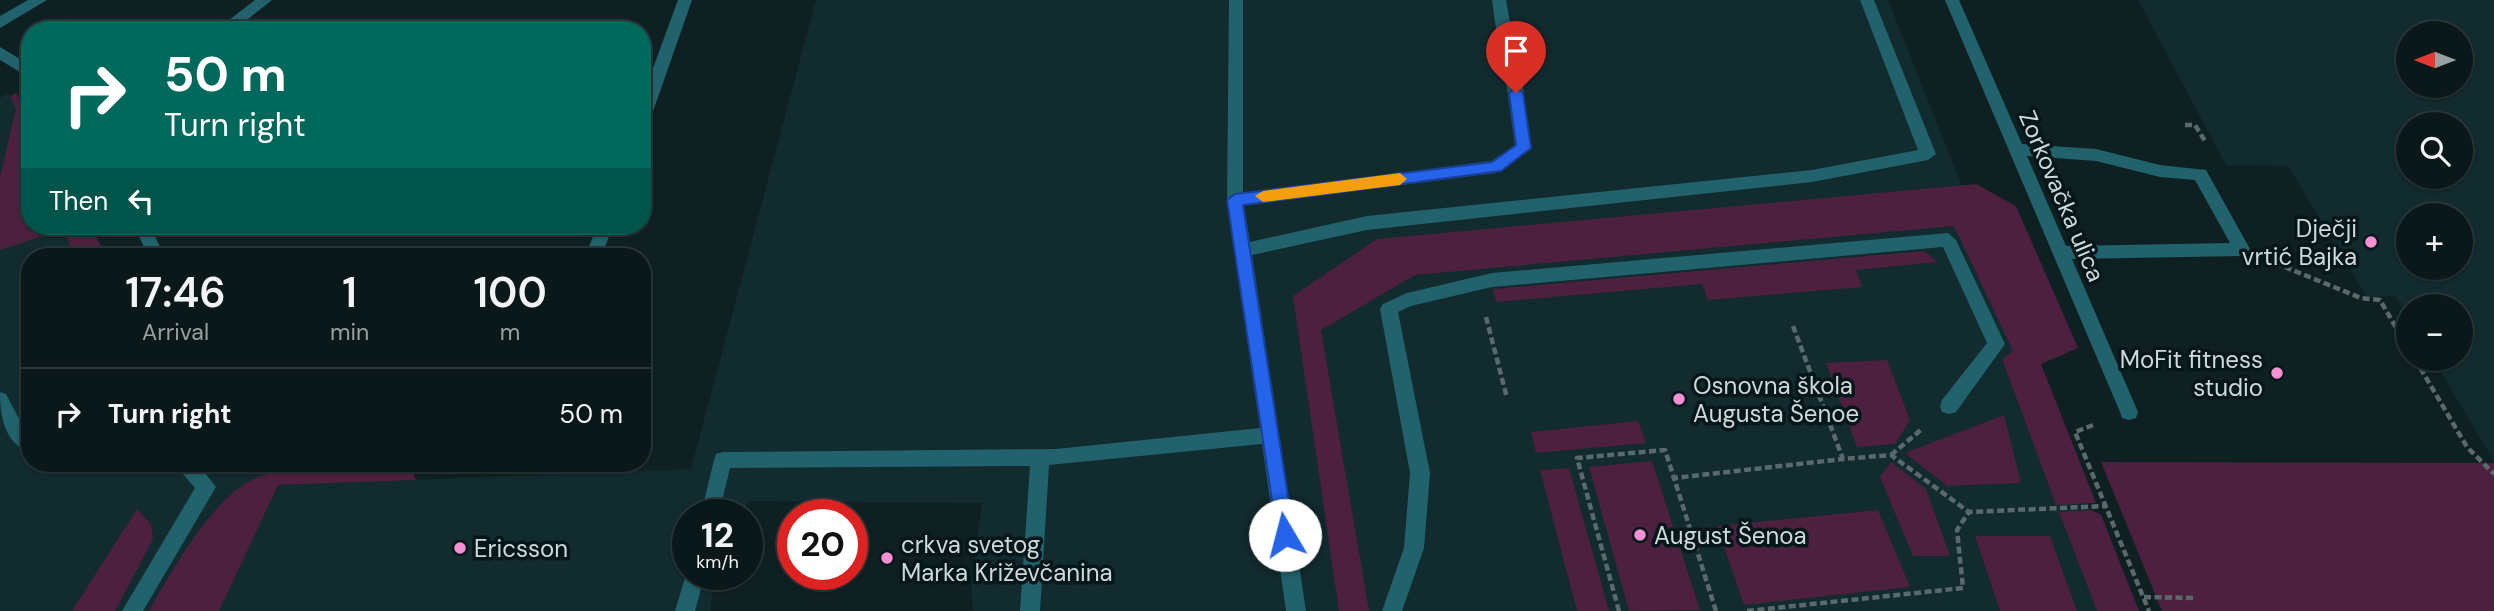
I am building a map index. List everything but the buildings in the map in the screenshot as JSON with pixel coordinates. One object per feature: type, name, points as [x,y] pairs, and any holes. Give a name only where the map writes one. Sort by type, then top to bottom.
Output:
[{"type":"street","points":[[0,23],[40,0]]},
{"type":"street","points":[[236,21],[265,0]]},
{"type":"street","points":[[651,95],[685,0]]},
{"type":"street","points":[[1236,0],[1235,200],[1296,611]]},
{"type":"street","points":[[1499,0],[1506,43]]},
{"type":"street","points":[[1242,250],[1367,223],[1812,176],[1928,154],[1867,0]]},
{"type":"street","name":"Zorkovačka ulica","points":[[1952,0],[2129,412]]},
{"type":"street","points":[[0,52],[21,66]]},
{"type":"street","points":[[1235,200],[1495,167],[1524,148],[1512,66]]},
{"type":"street","points":[[2014,149],[2096,155],[2160,172],[2200,174],[2242,249],[2059,253]]},
{"type":"street","points":[[1392,611],[1414,548],[1420,473],[1388,309],[1407,300],[1478,284],[1948,240],[1996,344],[1949,407]]},
{"type":"street","points":[[0,400],[11,423],[21,434]]},
{"type":"street","points":[[714,499],[723,460],[1040,457],[1270,435]]},
{"type":"street","points":[[1030,611],[1040,457]]},
{"type":"street","points":[[132,611],[206,487],[193,472]]},
{"type":"street","points":[[685,611],[691,590]]},
{"type":"path","points":[[2242,249],[2361,298],[2380,300],[2396,327]]},
{"type":"path","points":[[1478,284],[1507,398]]},
{"type":"path","points":[[1793,326],[1843,459]]},
{"type":"path","points":[[2422,371],[2467,447],[2494,474]]},
{"type":"path","points":[[2129,412],[2075,432],[2149,611]]},
{"type":"path","points":[[1619,611],[1577,458],[1665,450],[1716,611]]},
{"type":"path","points":[[1674,478],[1891,455],[1969,512],[2107,506]]},
{"type":"path","points":[[1746,611],[1963,588],[1957,530],[1969,512]]},
{"type":"path","points":[[2144,597],[2195,598]]},
{"type":"shaded area","points":[[816,0],[1888,0],[2131,611],[973,611],[971,589],[982,503],[868,502],[868,499],[777,499],[777,501],[672,499],[672,590],[713,590],[710,611],[0,611],[0,98],[8,92],[21,119],[21,235],[66,235],[71,248],[21,248],[21,472],[286,472],[279,485],[691,469]]},
{"type":"shaded area","name":"Dječji vrtić Bajka","points":[[2138,0],[2494,0],[2494,461],[2440,371],[2473,371],[2473,294],[2396,294],[2396,298],[2367,297],[2288,166],[2226,165]]},
{"type":"shaded area","points":[[16,93],[21,102],[21,235],[46,235],[0,250],[0,177],[16,109],[10,96]]},
{"type":"shaded area","points":[[1976,184],[2016,206],[2078,348],[2041,364],[2096,503],[2056,505],[2002,359],[2013,351],[1954,226],[1415,275],[1321,330],[1369,611],[1339,611],[1293,296],[1377,239]]},
{"type":"shaded area","points":[[66,235],[95,235],[102,248],[71,248]]},
{"type":"shaded area","points":[[1924,251],[1938,262],[1856,270],[1862,287],[1708,300],[1702,284],[1496,302],[1493,289]]},
{"type":"shaded area","points":[[1887,360],[1910,420],[1895,444],[1857,447],[1826,363]]},
{"type":"shaded area","points":[[2004,415],[2021,483],[1947,486],[1905,453]]},
{"type":"shaded area","points":[[1638,421],[1646,443],[1536,453],[1531,432]]},
{"type":"shaded area","points":[[1652,461],[1700,610],[1629,611],[1589,467]]},
{"type":"shaded area","points":[[1891,462],[1926,489],[1950,556],[1913,556],[1880,477]]},
{"type":"shaded area","points":[[2101,462],[2494,463],[2494,611],[2162,611]]},
{"type":"shaded area","points":[[1569,468],[1609,611],[1577,611],[1540,470]]},
{"type":"shaded area","points":[[278,472],[412,472],[416,480],[278,485],[219,611],[149,611],[194,537],[209,518],[239,488]]},
{"type":"shaded area","points":[[137,509],[151,524],[153,539],[115,611],[72,611]]},
{"type":"shaded area","points":[[1878,510],[1910,587],[1744,605],[1717,526]]},
{"type":"shaded area","points":[[2091,510],[2101,515],[2139,611],[2097,611],[2059,512]]},
{"type":"shaded area","points":[[1975,536],[2050,536],[2077,611],[2000,611]]},
{"type":"tunnel","points":[[1506,43],[1512,66]]},
{"type":"slow traffic","points":[[1263,196],[1400,179]]},
{"type":"place","name":"Dječji vrtić Bajka","points":[[2371,242]]},
{"type":"place","name":"MoFit fitness studio","points":[[2277,373]]},
{"type":"place","name":"Osnovna škola Augusta Šenoe","points":[[1679,399]]},
{"type":"place","name":"August Šenoa","points":[[1640,535]]},
{"type":"place","name":"Ericsson","points":[[460,548]]},
{"type":"place","name":"crkva svetog Marka Križevčanina","points":[[887,558]]},
{"type":"route","points":[[1285,535],[1235,200],[1495,167],[1524,148],[1516,93]]}]
